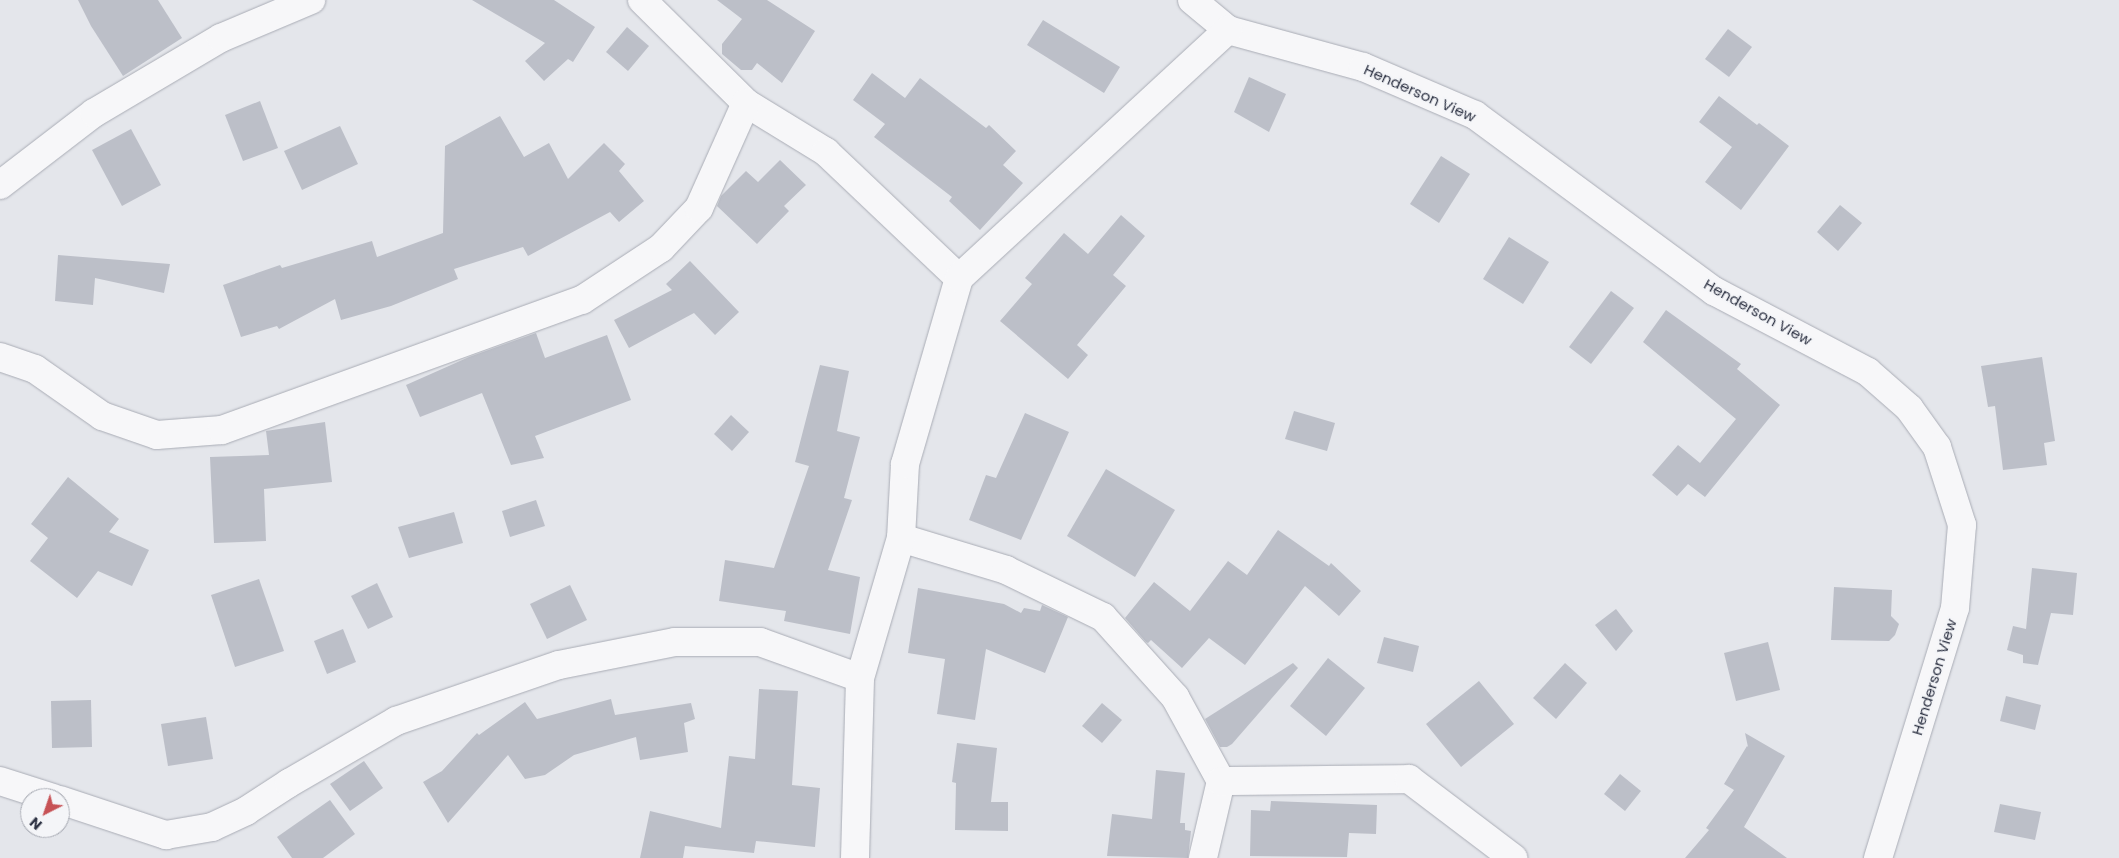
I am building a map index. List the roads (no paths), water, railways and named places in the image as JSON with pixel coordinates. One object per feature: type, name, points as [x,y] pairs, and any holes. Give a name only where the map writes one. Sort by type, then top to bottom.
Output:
[{"type":"street","points":[[0,185],[94,113],[221,38],[310,0]]},
{"type":"street","points":[[642,0],[746,103],[826,152],[959,278]]},
{"type":"street","name":"Henderson View","points":[[1192,0],[1228,30],[1364,67],[1475,115],[1714,291],[1868,372],[1909,408],[1938,447],[1962,525],[1955,608],[1878,858]]},
{"type":"street","points":[[855,858],[860,678],[901,538],[905,464],[959,278],[1228,30]]},
{"type":"street","points":[[0,357],[35,369],[102,416],[158,435],[222,430],[582,300],[661,248],[699,208],[746,103]]},
{"type":"street","points":[[901,538],[1006,570],[1103,617],[1175,697],[1221,781],[1203,858]]},
{"type":"street","points":[[70,803],[166,835],[212,828],[246,811],[289,783],[396,721],[559,665],[676,642],[760,642],[860,678]]},
{"type":"street","points":[[1221,781],[1409,779],[1513,858]]},
{"type":"street","points":[[0,781],[22,788]]}]
